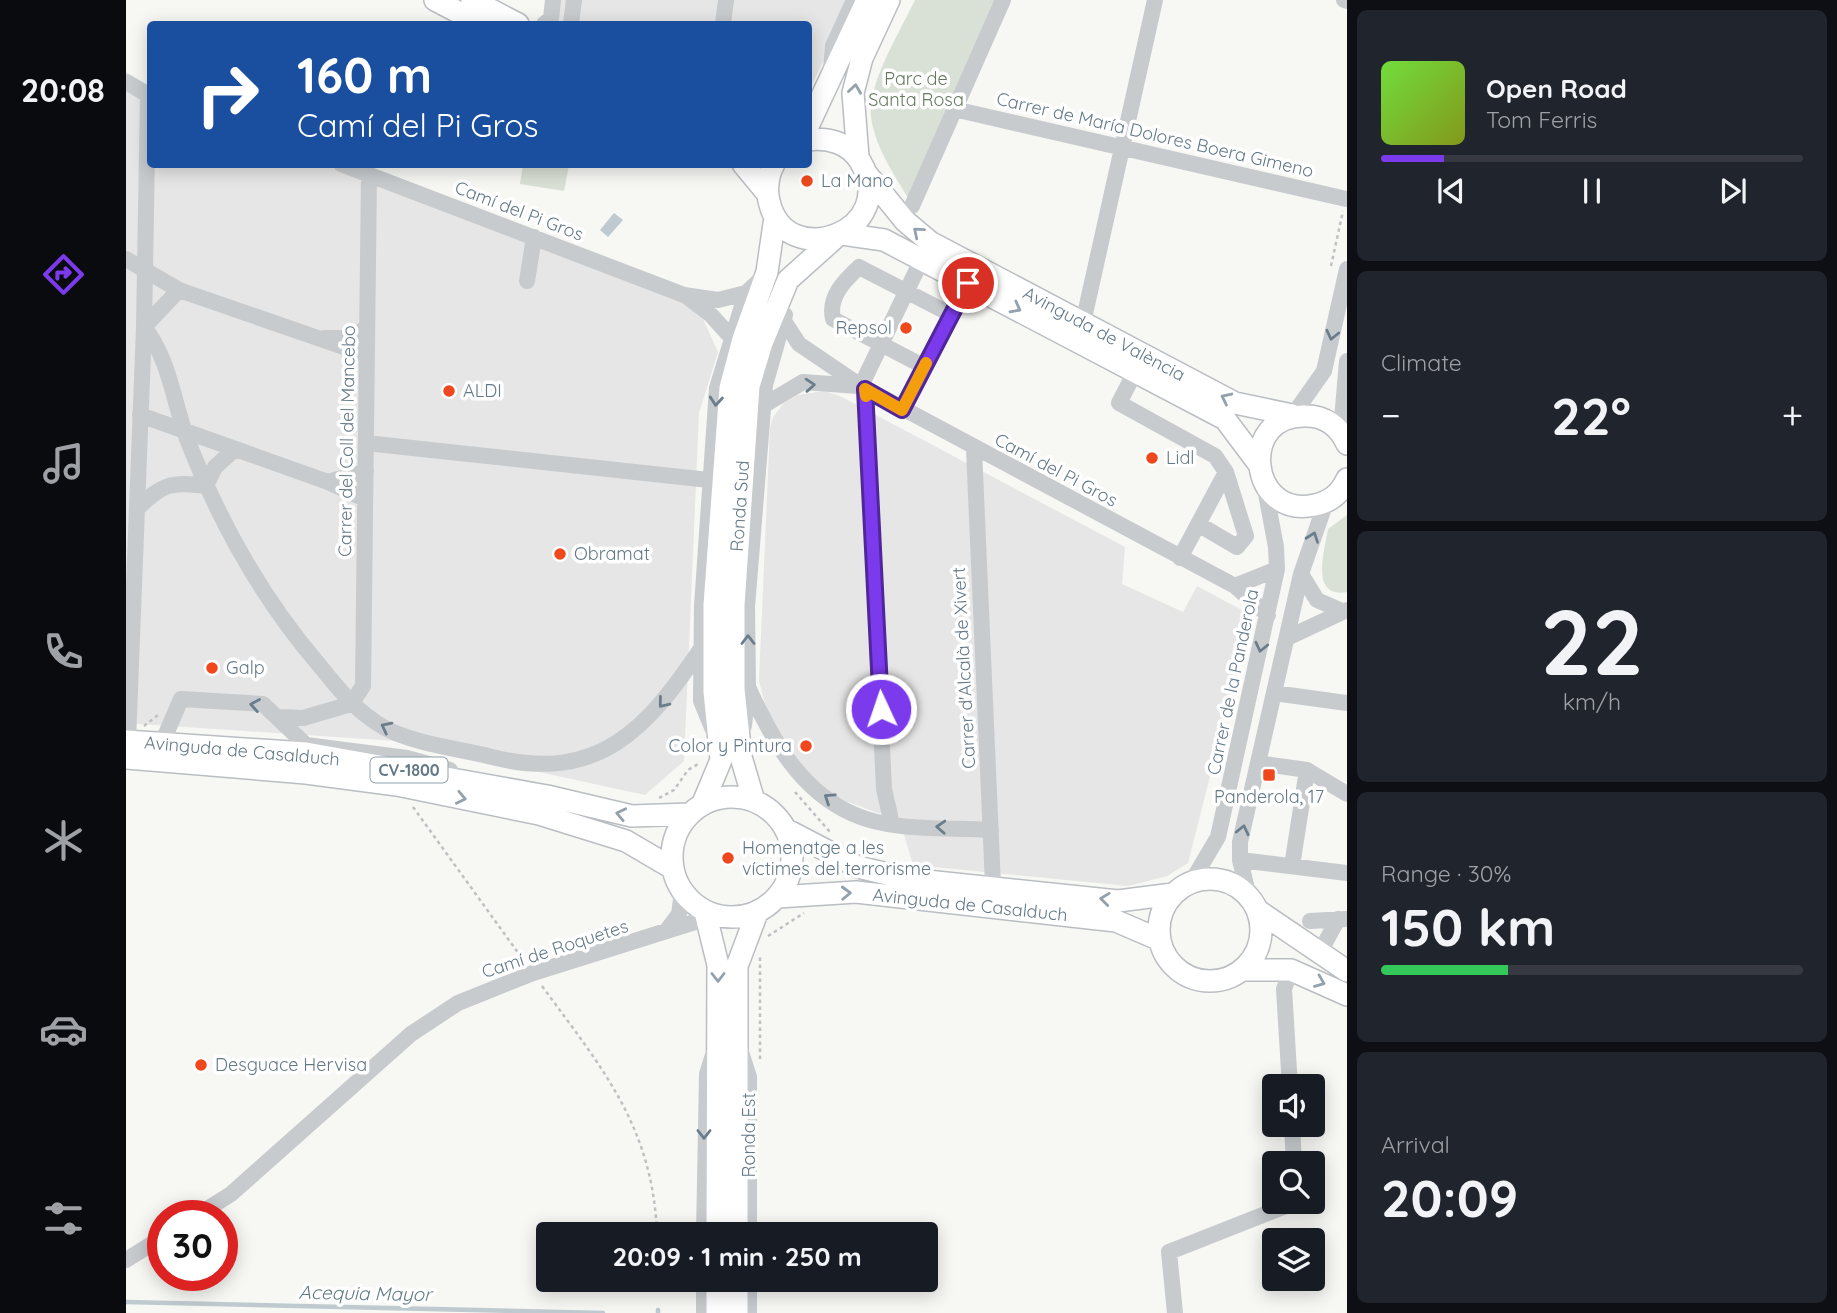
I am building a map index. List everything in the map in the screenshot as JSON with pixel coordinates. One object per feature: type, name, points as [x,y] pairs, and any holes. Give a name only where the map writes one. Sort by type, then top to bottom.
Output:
[{"type":"main road","points":[[435,0],[475,21]]},
{"type":"main road","points":[[472,0],[512,21]]},
{"type":"main road","points":[[812,118],[867,0]]},
{"type":"main road","points":[[862,165],[853,93],[862,58],[889,0]]},
{"type":"main road","points":[[812,139],[822,138],[842,144],[862,165]]},
{"type":"main road","name":"Ronda Sud","points":[[696,809],[726,752],[734,689],[734,605],[749,386],[762,343],[788,280],[860,219],[869,197],[862,165]]},
{"type":"main road","name":"Avinguda de València","points":[[862,165],[905,222],[930,242],[1234,403],[1293,415],[1320,416],[1344,438]]},
{"type":"main road","points":[[746,168],[767,193],[775,217]]},
{"type":"main road","points":[[767,193],[773,168]]},
{"type":"main road","name":"Ronda Sud","points":[[754,801],[726,752],[714,605],[730,388],[743,339],[767,272],[775,217]]},
{"type":"main road","name":"Avinguda de València","points":[[775,217],[792,233],[813,240],[839,236],[884,240],[922,259],[1225,419],[1280,501],[1303,508],[1337,502]]},
{"type":"main road","points":[[1261,473],[1262,442],[1274,425],[1293,415]]},
{"type":"main road","points":[[1337,502],[1347,479]]},
{"type":"main road","name":"Avinguda de Casalduch","points":[[127,747],[156,743],[306,753],[547,796],[632,816],[696,809]]},
{"type":"main road","name":"Avinguda de Casalduch","points":[[127,747],[397,785],[540,814],[626,841],[672,869]]},
{"type":"main road","points":[[727,797],[754,801],[770,810],[785,829],[792,853],[789,876],[778,897],[757,913],[729,918],[705,911],[682,892],[672,869],[674,837],[696,809],[727,797]]},
{"type":"main road","name":"Avinguda de Casalduch","points":[[785,829],[868,869],[908,879],[1118,901],[1173,894]]},
{"type":"main road","points":[[1347,971],[1223,880],[1192,881],[1173,894],[1158,922],[1158,939],[1176,971],[1212,983],[1244,970],[1291,970],[1347,995]]},
{"type":"main road","name":"Avinguda de Casalduch","points":[[778,897],[856,892],[1116,921],[1158,939]]},
{"type":"main road","points":[[1244,970],[1260,943],[1253,904]]},
{"type":"main road","name":"Ronda Est","points":[[705,911],[718,965],[728,1041],[736,1222]]},
{"type":"main road","name":"Ronda Est","points":[[718,1222],[728,1041],[737,965],[757,913]]},
{"type":"main road","points":[[711,1292],[717,1313]]},
{"type":"main road","points":[[737,1292],[737,1313]]},
{"type":"street","points":[[548,21],[551,18],[553,0]]},
{"type":"street","points":[[571,21],[573,0]]},
{"type":"street","points":[[713,21],[715,0]]},
{"type":"street","points":[[723,21],[726,0]]},
{"type":"street","points":[[830,82],[833,46],[854,0]]},
{"type":"street","points":[[912,206],[1003,0]]},
{"type":"street","points":[[1083,323],[1156,0]]},
{"type":"street","points":[[126,82],[147,94]]},
{"type":"street","name":"Carrer de María Dolores Boera Gimeno","points":[[954,109],[1346,199]]},
{"type":"street","points":[[127,747],[131,547],[137,509],[136,407],[144,327],[147,168]]},
{"type":"street","name":"Camí del Pi Gros","points":[[351,168],[684,295],[719,300],[746,293]]},
{"type":"street","name":"Carrer del Coll del Mancebo","points":[[351,704],[363,686],[369,175]]},
{"type":"street","points":[[527,281],[534,237]]},
{"type":"street","points":[[126,259],[179,290],[367,355]]},
{"type":"street","points":[[891,824],[884,789],[863,388],[922,259]]},
{"type":"street","points":[[925,366],[833,319],[830,307],[843,282],[859,267],[952,315]]},
{"type":"street","points":[[1293,415],[1324,371],[1347,269]]},
{"type":"street","name":"Ronda Sud","points":[[726,752],[701,701],[709,480],[717,388],[731,337],[746,293],[767,272]]},
{"type":"street","points":[[726,752],[748,687],[747,607],[765,385],[784,321],[788,280]]},
{"type":"street","points":[[902,410],[968,283]]},
{"type":"street","points":[[144,327],[179,290]]},
{"type":"street","name":"Camí del Pi Gros","points":[[684,295],[711,315],[731,337]]},
{"type":"street","name":"Camí del Pi Gros","points":[[784,321],[799,344],[863,388],[1236,586],[1268,615]]},
{"type":"street","points":[[144,327],[157,342],[184,432],[235,547],[294,636],[351,704],[386,729],[501,760],[551,763],[593,755],[628,738],[659,708],[702,647]]},
{"type":"street","points":[[318,338],[343,338],[367,330]]},
{"type":"street","points":[[1344,438],[1347,361]]},
{"type":"street","points":[[1135,372],[1119,403],[1215,456],[1226,472],[1246,536],[1237,547],[1198,524]]},
{"type":"street","name":"Camí del Pi Gros","points":[[764,405],[803,382],[863,388]]},
{"type":"street","points":[[136,407],[184,432],[328,482],[365,499]]},
{"type":"street","points":[[366,443],[709,480]]},
{"type":"street","name":"Carrer d'Alcalà de Xivert","points":[[974,449],[993,886]]},
{"type":"street","points":[[206,486],[215,467],[234,450]]},
{"type":"street","points":[[328,482],[366,471]]},
{"type":"street","points":[[1181,558],[1226,472]]},
{"type":"street","name":"Carrer de la Panderola","points":[[1192,881],[1218,837],[1277,569],[1276,547],[1261,473]]},
{"type":"street","points":[[137,509],[159,487],[173,484],[206,486]]},
{"type":"street","points":[[1253,904],[1240,860],[1240,842],[1301,574],[1337,502]]},
{"type":"street","points":[[1236,586],[1277,569]]},
{"type":"street","points":[[1301,574],[1317,600],[1344,611]]},
{"type":"street","points":[[1287,638],[1344,611]]},
{"type":"street","points":[[748,687],[772,737],[804,780],[852,814],[891,824],[991,830]]},
{"type":"street","points":[[1274,693],[1347,703]]},
{"type":"street","points":[[156,743],[166,734],[181,699],[263,704],[306,745],[407,758],[547,796]]},
{"type":"street","points":[[279,717],[303,718],[351,704]]},
{"type":"street","points":[[407,758],[414,737]]},
{"type":"street","points":[[1258,763],[1307,770],[1347,794]]},
{"type":"street","points":[[1292,866],[1307,770]]},
{"type":"street","points":[[1240,860],[1347,873]]},
{"type":"street","points":[[667,930],[679,914],[682,892]]},
{"type":"street","name":"Camí de Roquetes","points":[[221,1200],[411,1034],[458,1003],[533,973],[695,922],[705,911]]},
{"type":"street","points":[[1320,952],[1343,919]]},
{"type":"street","points":[[1310,921],[1343,919]]},
{"type":"street","points":[[1289,1074],[1284,989],[1291,970]]},
{"type":"street","name":"Ronda Est","points":[[704,1222],[707,1074],[728,1041],[749,1077],[749,1222]]},
{"type":"street","points":[[1175,1313],[1169,1252],[1266,1214]]},
{"type":"street","points":[[126,1260],[147,1247]]},
{"type":"street","points":[[704,1313],[707,1292]]},
{"type":"street","points":[[749,1292],[749,1313]]},
{"type":"path","points":[[657,799],[674,790],[694,764],[726,752]]},
{"type":"path","points":[[793,788],[806,807],[832,833]]},
{"type":"path","points":[[413,807],[615,1086],[643,1146],[656,1222]]},
{"type":"path","points":[[762,941],[779,927],[813,909]]},
{"type":"path","points":[[760,947],[760,1060]]},
{"type":"shaded area","points":[[552,0],[854,0],[812,84],[812,21],[550,21]]},
{"type":"shaded area","points":[[126,72],[147,84],[147,168],[350,168],[698,308],[718,352],[699,413],[684,761],[645,795],[396,741],[126,723]]},
{"type":"shaded area","points":[[614,213],[623,220],[608,237],[600,230]]},
{"type":"shaded area","points":[[824,391],[840,396],[1125,547],[1122,584],[1183,612],[1197,586],[1251,615],[1188,863],[1167,876],[1128,886],[913,865],[898,814],[878,813],[837,798],[798,764],[768,715],[759,681],[770,428],[773,417],[784,403],[798,395]]},
{"type":"green space","name":"Parc de Santa Rosa","points":[[915,0],[995,0],[910,201],[886,161],[877,139],[871,117],[871,104],[879,73]]},
{"type":"green space","points":[[523,168],[568,168],[564,191],[520,184]]},
{"type":"green space","points":[[1347,515],[1347,592],[1335,592],[1328,588],[1323,580],[1324,548],[1328,529]]},
{"type":"waterway","name":"Acequia Mayor","points":[[126,1302],[603,1313]]},
{"type":"slow traffic","points":[[866,396],[865,389],[902,410],[926,363]]},
{"type":"place","name":"La Mano","points":[[807,181]]},
{"type":"place","name":"Repsol","points":[[906,328]]},
{"type":"place","name":"ALDI","points":[[449,391]]},
{"type":"place","name":"Lidl","points":[[1152,458]]},
{"type":"place","name":"Obramat","points":[[560,554]]},
{"type":"place","name":"Galp","points":[[212,668]]},
{"type":"place","name":"Color y Pintura","points":[[806,746]]},
{"type":"place","name":"Panderola, 17","points":[[1269,775]]},
{"type":"place","name":"Homenatge a les víctimes del terrorisme","points":[[728,858]]},
{"type":"place","name":"Desguace Hervisa","points":[[201,1065]]},
{"type":"route","points":[[881,709],[865,389],[902,410],[968,283]]}]
